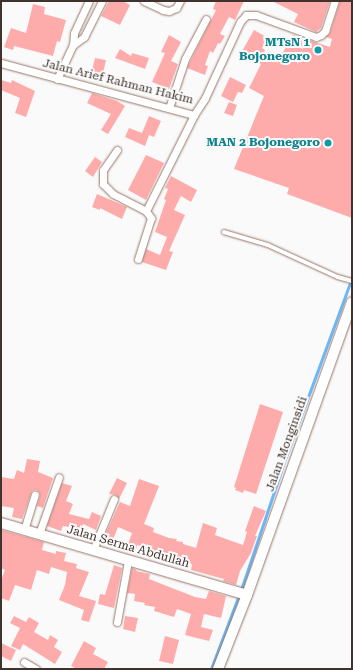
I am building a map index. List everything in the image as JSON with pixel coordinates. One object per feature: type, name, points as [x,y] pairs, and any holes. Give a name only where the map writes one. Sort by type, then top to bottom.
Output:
[{"type":"main road","name":"Jalan Monginsidi","points":[[218,669],[352,302]]},
{"type":"main road","name":"Jalan Serma Abdullah","points":[[1,523],[244,595]]},
{"type":"street","points":[[57,78],[73,45],[74,33],[89,1]]},
{"type":"street","points":[[73,45],[84,37],[102,1]]},
{"type":"street","points":[[144,1],[163,10],[169,11],[176,8],[180,1]]},
{"type":"street","name":"Jalan Arief Rahman Hakim","points":[[1,64],[194,115],[205,98],[240,22],[246,15],[256,15],[316,37],[325,31],[335,1]]},
{"type":"street","points":[[169,108],[185,60],[206,19]]},
{"type":"street","points":[[146,211],[194,115]]},
{"type":"street","points":[[117,150],[103,170],[103,184],[113,194],[146,211],[151,218],[151,222],[138,259]]},
{"type":"street","points":[[39,534],[59,476]]},
{"type":"street","points":[[24,530],[35,495]]},
{"type":"street","points":[[93,550],[114,499]]},
{"type":"street","points":[[117,622],[128,561]]},
{"type":"street","points":[[24,662],[36,669]]},
{"type":"lane","points":[[224,232],[268,245],[352,281]]},
{"type":"building","points":[[109,1],[123,1],[130,5],[120,25],[101,16]]},
{"type":"building","points":[[216,1],[244,1],[235,20],[229,17],[220,34],[225,36],[220,44],[218,43],[213,53],[210,51],[205,65],[208,66],[205,75],[187,68],[216,10],[213,9]]},
{"type":"building","points":[[272,1],[330,1],[321,28],[316,32],[294,22],[298,14]]},
{"type":"building","points":[[340,1],[352,1],[352,218],[287,194],[289,188],[234,169],[264,96],[249,88],[261,64],[241,53],[254,30],[268,38],[262,48],[265,50],[264,52],[279,59],[293,35],[330,47],[332,39],[326,37],[330,33]]},
{"type":"building","points":[[33,4],[45,7],[44,14],[66,20],[60,42],[57,41],[53,56],[14,46],[13,50],[4,47],[11,28],[26,33]]},
{"type":"building","points":[[169,35],[181,42],[171,61],[178,64],[169,89],[152,82],[165,53],[161,52]]},
{"type":"building","points":[[120,49],[131,56],[132,53],[149,58],[145,69],[115,58]]},
{"type":"building","points":[[95,58],[106,60],[101,82],[90,79]]},
{"type":"building","points":[[230,77],[246,85],[242,93],[238,92],[233,102],[221,96]]},
{"type":"building","points":[[1,80],[11,83],[12,80],[35,91],[26,117],[15,113],[20,98],[1,90]]},
{"type":"building","points":[[92,93],[117,101],[125,106],[108,134],[101,130],[111,114],[87,103]]},
{"type":"building","points":[[229,102],[237,105],[233,116],[224,113]]},
{"type":"building","points":[[149,116],[161,121],[154,137],[149,135],[145,146],[125,137],[129,128],[142,133]]},
{"type":"building","points":[[146,155],[164,163],[146,200],[128,190]]},
{"type":"building","points":[[95,157],[102,162],[93,177],[85,171]]},
{"type":"building","points":[[171,176],[197,190],[191,202],[181,196],[174,210],[185,215],[169,251],[173,252],[166,270],[142,262],[146,249],[160,255],[167,237],[155,232],[166,200],[164,199],[168,189],[165,188]]},
{"type":"building","points":[[97,194],[127,207],[122,219],[100,208],[100,210],[92,207]]},
{"type":"building","points":[[260,404],[283,412],[256,494],[244,490],[243,493],[235,490],[236,488],[234,487]]},
{"type":"building","points":[[27,459],[40,461],[38,472],[53,478],[43,508],[37,506],[40,496],[39,492],[36,490],[32,491],[22,519],[12,517],[14,508],[1,506],[1,477],[14,479],[17,470],[24,473]]},
{"type":"building","points":[[117,478],[127,483],[119,499],[116,495],[109,494]]},
{"type":"building","points":[[139,479],[159,486],[144,524],[154,528],[153,532],[169,538],[177,539],[176,541],[183,542],[183,544],[196,548],[203,523],[217,528],[215,535],[243,545],[247,532],[245,531],[254,506],[266,511],[255,536],[257,536],[251,553],[240,571],[236,585],[223,581],[224,579],[191,570],[192,564],[158,555],[149,551],[150,549],[137,545],[136,550],[127,547],[132,533],[118,527],[111,545],[102,542],[120,502],[130,506]]},
{"type":"building","points":[[62,483],[72,486],[66,501],[73,504],[69,514],[89,519],[92,512],[101,516],[96,530],[83,524],[82,529],[63,526],[61,531],[47,526]]},
{"type":"building","points":[[2,530],[44,542],[42,550],[56,554],[56,551],[66,553],[64,561],[77,564],[76,568],[89,572],[79,596],[96,601],[89,622],[81,620],[84,610],[59,600],[65,585],[67,572],[51,567],[49,574],[37,570],[31,590],[15,585],[9,601],[1,598],[1,580],[5,570],[1,568]]},
{"type":"building","points":[[114,565],[122,568],[114,608],[98,604],[100,594],[105,595]]},
{"type":"building","points":[[132,568],[137,570],[136,571],[150,574],[149,579],[195,597],[206,599],[209,591],[226,596],[221,618],[204,614],[201,627],[213,630],[209,641],[185,635],[191,614],[177,609],[174,617],[154,611],[155,607],[144,605],[145,603],[134,601],[135,594],[127,593]]},
{"type":"building","points":[[14,616],[26,622],[29,617],[39,623],[34,632],[48,640],[50,635],[58,640],[54,647],[62,652],[55,664],[23,644],[20,650],[11,646],[20,628],[10,623]]},
{"type":"building","points":[[125,616],[138,618],[135,632],[123,629]]},
{"type":"building","points":[[165,636],[179,640],[173,664],[159,661]]},
{"type":"building","points":[[84,641],[96,648],[93,654],[108,662],[104,669],[77,669],[71,666]]},
{"type":"building","points":[[1,643],[16,650],[11,661],[1,656]]},
{"type":"waterway","points":[[241,590],[283,465],[352,277]]},
{"type":"waterway","points":[[211,669],[239,595]]},
{"type":"place","name":"MTsN 1 Bojonegoro","points":[[318,50]]},
{"type":"place","name":"MAN 2 Bojonegoro","points":[[328,143]]}]
